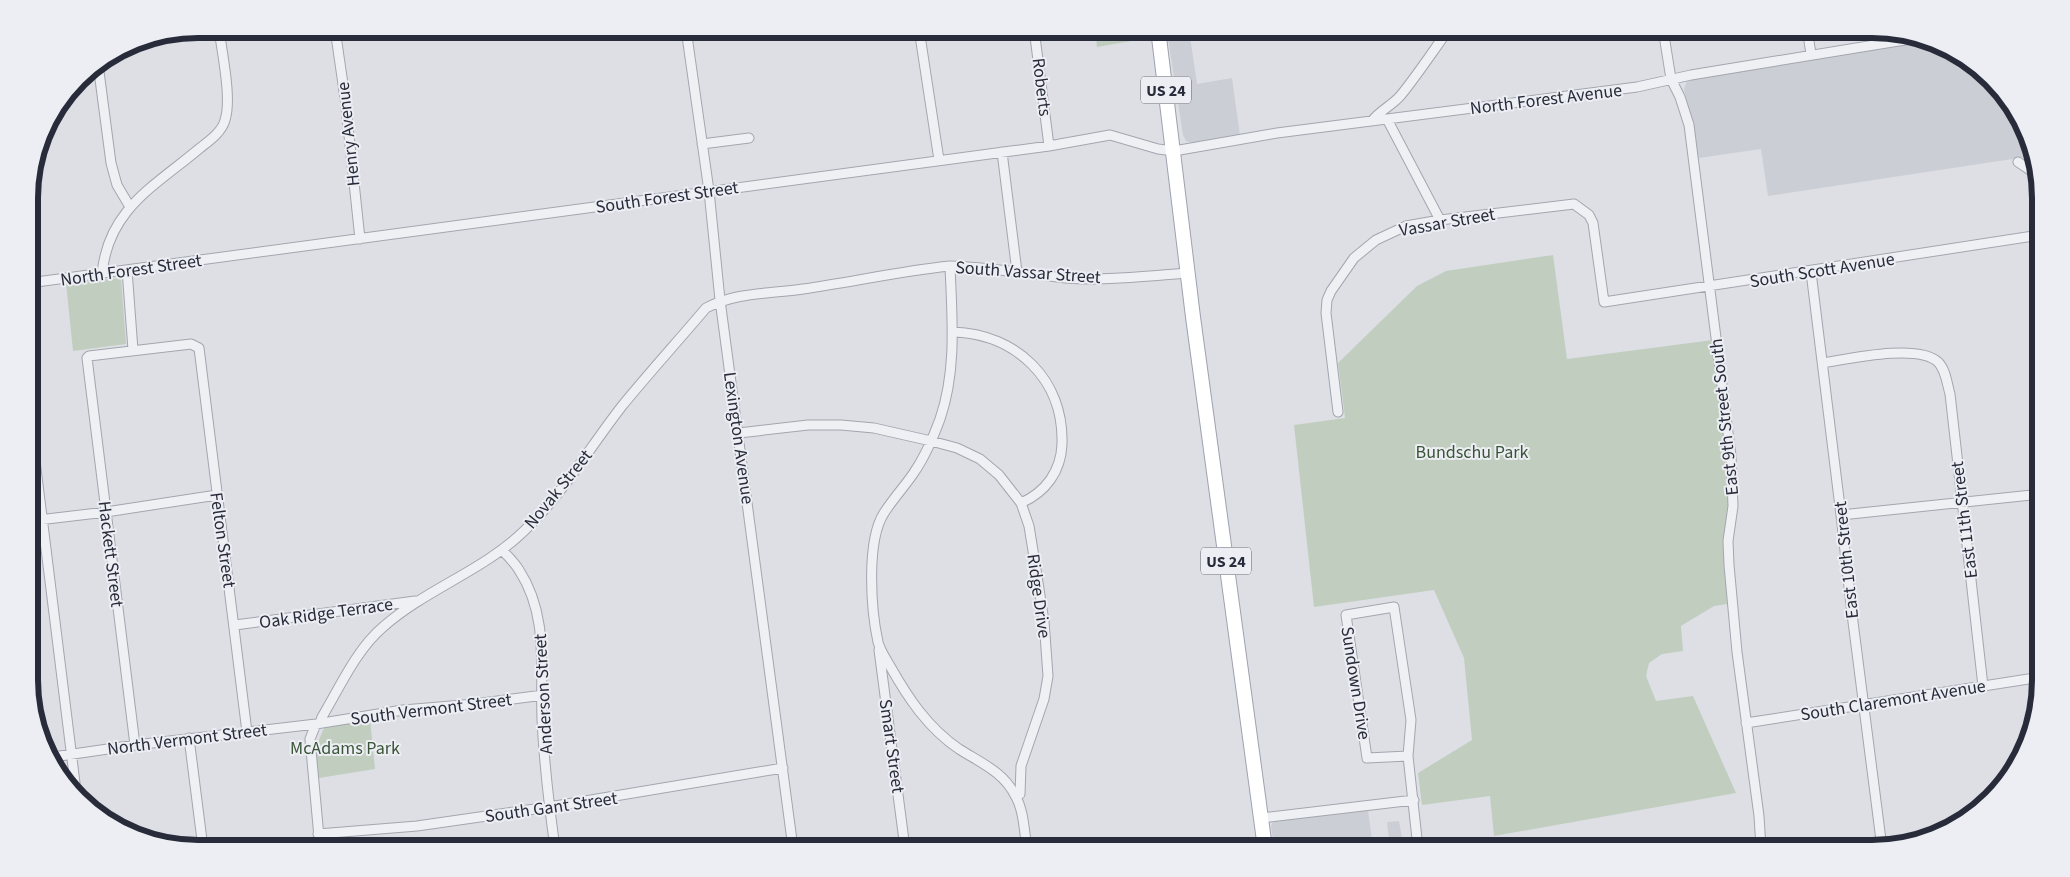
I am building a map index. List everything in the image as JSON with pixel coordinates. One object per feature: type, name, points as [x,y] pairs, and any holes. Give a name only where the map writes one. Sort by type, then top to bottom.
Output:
[{"type":"main road","name":"US 24","points":[[1161,38],[1188,273],[1264,839]]},
{"type":"street","points":[[102,274],[108,242],[130,207],[148,189],[216,135],[224,123],[228,106],[221,38]]},
{"type":"street","name":"Henry Avenue","points":[[336,38],[345,98],[360,239]]},
{"type":"street","name":"Lexington Avenue","points":[[687,38],[709,191],[720,300],[792,840]]},
{"type":"street","points":[[920,38],[938,160]]},
{"type":"street","name":"Roberts","points":[[1035,38],[1049,146]]},
{"type":"street","points":[[1372,121],[1400,96],[1440,38]]},
{"type":"street","name":"East 9th Street South","points":[[1664,38],[1671,78],[1690,125],[1731,456],[1734,506],[1728,541],[1729,564],[1737,652],[1760,839]]},
{"type":"street","points":[[1809,38],[1811,54]]},
{"type":"street","name":"North Forest Avenue","points":[[1174,152],[1277,133],[1637,87],[1671,78],[1900,40]]},
{"type":"street","points":[[99,72],[111,163],[117,185],[130,207]]},
{"type":"street","points":[[1387,119],[1440,220]]},
{"type":"street","name":"South Forest Street","points":[[233,256],[1049,146],[1100,136],[1114,136],[1158,150],[1174,152]]},
{"type":"street","points":[[702,144],[749,138]]},
{"type":"street","points":[[1002,152],[1017,272]]},
{"type":"street","points":[[2018,162],[2030,170]]},
{"type":"street","name":"Vassar Street","points":[[1338,412],[1326,313],[1331,291],[1354,258],[1376,240],[1406,226],[1440,220],[1574,204],[1589,215],[1593,223],[1604,302]]},
{"type":"street","name":"South Scott Avenue","points":[[1604,302],[1811,272],[2032,236]]},
{"type":"street","name":"North Forest Street","points":[[38,282],[233,256]]},
{"type":"street","name":"South Vassar Street","points":[[720,300],[950,266],[1098,279],[1188,273]]},
{"type":"street","name":"Smart Street","points":[[904,840],[871,582],[875,532],[883,514],[913,474],[931,440],[947,396],[953,332],[950,266]]},
{"type":"street","points":[[127,270],[133,350]]},
{"type":"street","name":"East 10th Street","points":[[1811,272],[1881,839]]},
{"type":"street","name":"Novak Street","points":[[319,840],[310,739],[359,655],[381,628],[418,600],[502,550],[539,516],[623,406],[706,308],[720,300]]},
{"type":"street","points":[[953,332],[987,336],[1012,349],[1039,372],[1050,385],[1055,396],[1060,412],[1062,432],[1062,452],[1059,467],[1043,489],[1031,499],[1021,503]]},
{"type":"street","name":"Felton Street","points":[[133,350],[191,344],[198,348],[235,625],[247,732]]},
{"type":"street","name":"Hackett Street","points":[[133,350],[89,356],[87,362],[135,745]]},
{"type":"street","name":"East 11th Street","points":[[1823,363],[1902,353],[1925,355],[1939,363],[1945,374],[1950,394],[1983,686]]},
{"type":"street","name":"Ridge Drive","points":[[739,433],[808,425],[841,424],[874,428],[931,440],[957,448],[980,459],[999,476],[1021,503],[1029,526],[1044,621],[1048,676],[1044,700],[1021,766],[1020,794],[1016,796]]},
{"type":"street","points":[[38,486],[75,782]]},
{"type":"street","points":[[38,520],[106,512],[217,495]]},
{"type":"street","points":[[1841,515],[1962,504],[2032,495]]},
{"type":"street","name":"Anderson Street","points":[[502,550],[519,569],[527,584],[538,616],[543,649],[542,718],[553,840]]},
{"type":"street","name":"Oak Ridge Terrace","points":[[235,625],[418,600]]},
{"type":"street","name":"Sundown Drive","points":[[1408,756],[1367,758],[1346,615],[1394,607],[1411,720],[1408,756],[1417,839]]},
{"type":"street","points":[[878,644],[906,693],[932,727],[958,748],[996,771],[1007,783],[1016,796],[1022,811],[1026,840]]},
{"type":"street","name":"South Claremont Avenue","points":[[1746,723],[2032,678]]},
{"type":"street","name":"South Vermont Street","points":[[318,723],[403,710],[542,695]]},
{"type":"street","name":"North Vermont Street","points":[[58,756],[318,723]]},
{"type":"street","points":[[189,738],[202,840]]},
{"type":"street","name":"South Gant Street","points":[[318,834],[417,826],[549,807],[783,768]]},
{"type":"street","points":[[1261,818],[1414,800]]},
{"type":"shaded area","points":[[1168,38],[1190,38],[1197,84],[1232,78],[1240,136],[1192,143],[1186,141],[1183,135]]},
{"type":"shaded area","points":[[1912,43],[1924,46],[1952,59],[1986,84],[2011,118],[2027,157],[1768,196],[1761,149],[1699,158],[1684,89],[1688,78]]},
{"type":"shaded area","points":[[1368,810],[1372,839],[1273,839],[1271,826],[1277,819]]},
{"type":"shaded area","points":[[1399,821],[1402,838],[1389,839],[1387,822]]},
{"type":"green space","points":[[1096,38],[1149,38],[1097,47]]},
{"type":"green space","name":"Bundschu Park","points":[[1553,255],[1567,359],[1713,340],[1727,450],[1731,508],[1725,549],[1727,604],[1714,606],[1681,626],[1683,651],[1662,654],[1649,663],[1646,676],[1656,701],[1693,696],[1736,793],[1494,836],[1490,796],[1422,805],[1418,773],[1472,740],[1464,658],[1434,590],[1314,607],[1294,425],[1345,418],[1338,363],[1417,286],[1446,271]]},
{"type":"green space","points":[[121,278],[126,344],[73,351],[66,283]]},
{"type":"green space","name":"McAdams Park","points":[[370,719],[375,769],[319,778],[317,751],[319,739],[325,727]]}]
